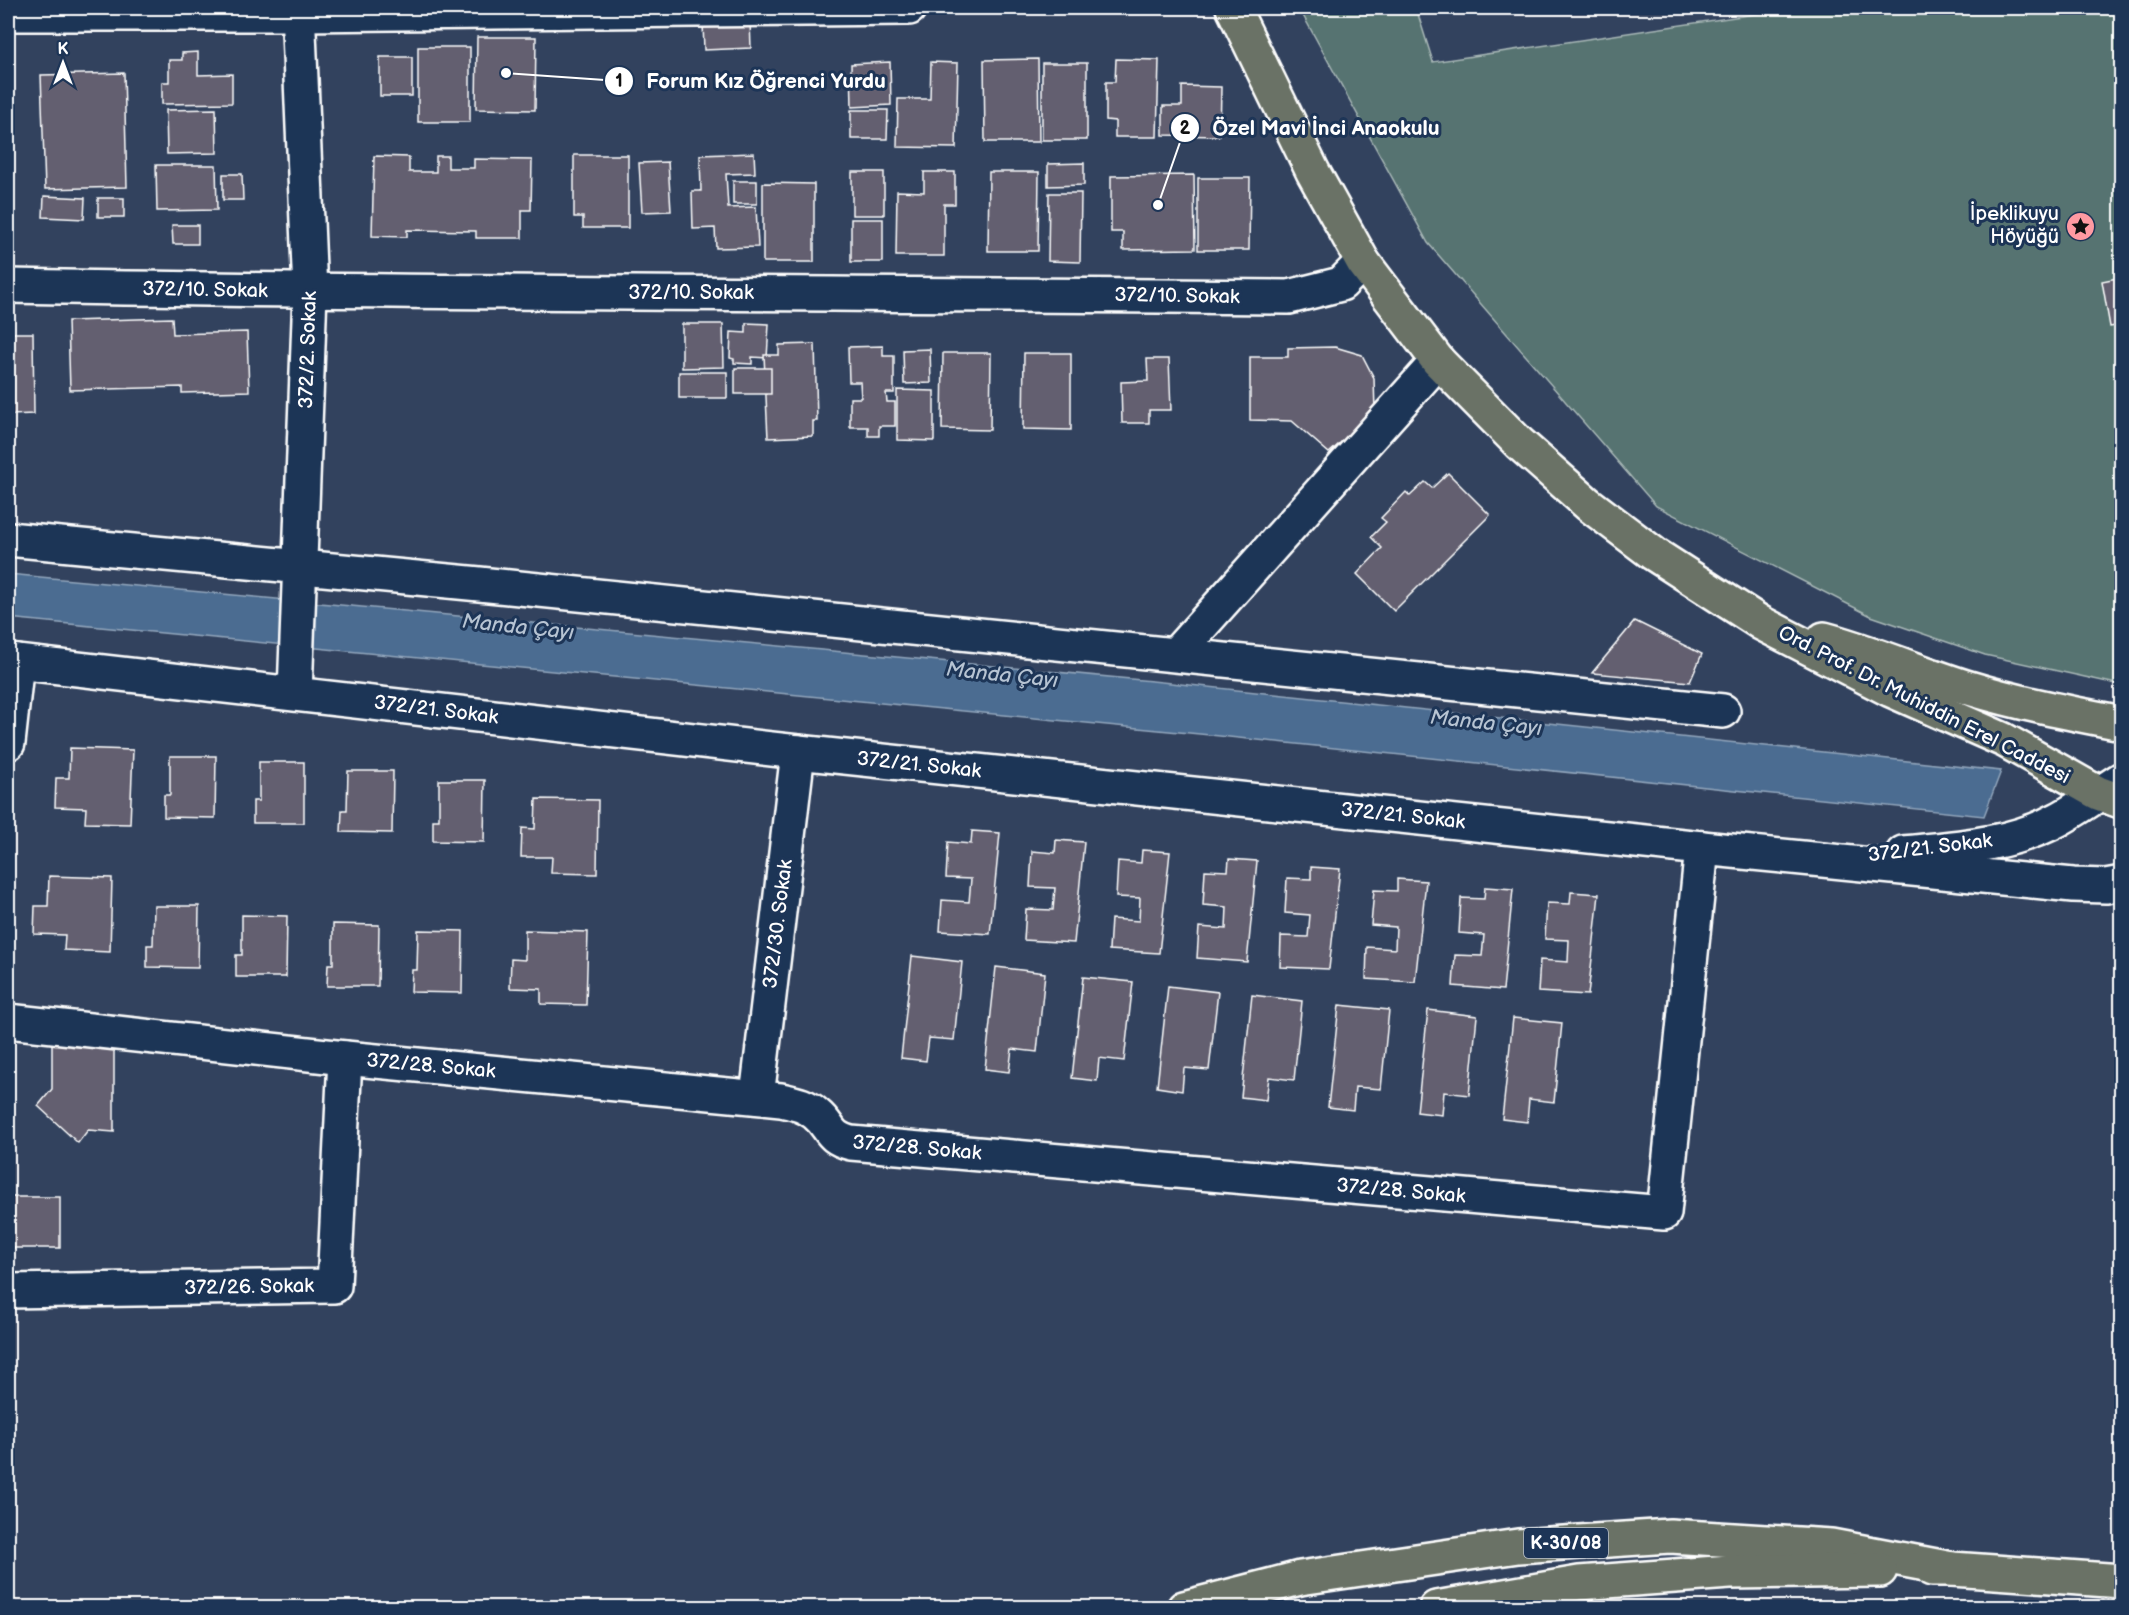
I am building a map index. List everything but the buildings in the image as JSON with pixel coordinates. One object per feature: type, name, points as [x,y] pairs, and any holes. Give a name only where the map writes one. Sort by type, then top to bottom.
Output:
[{"type":"main road","name":"Ord. Prof. Dr. Muhiddin Erel Caddesi","points":[[1233,8],[1313,172],[1363,262],[1438,361],[1519,443],[1588,504],[1654,554],[1761,623],[1890,690],[2004,740],[2116,794]]},
{"type":"main road","name":"Ord. Prof. Dr. Muhiddin Erel Caddesi","points":[[1761,623],[1856,647],[1906,668],[2005,698],[2121,723]]},
{"type":"main road","name":"K-30/08","points":[[1184,1608],[1312,1576],[1518,1546],[1670,1536],[1831,1546],[1952,1569]]},
{"type":"main road","points":[[1436,1608],[1579,1583],[1730,1572],[1952,1569],[2121,1581]]},
{"type":"street","points":[[8,14],[909,8]]},
{"type":"street","name":"372/2. Sokak","points":[[296,678],[310,292],[298,11]]},
{"type":"street","name":"372/10. Sokak","points":[[8,286],[310,292],[1289,297],[1341,284],[1363,262]]},
{"type":"street","points":[[1176,654],[1438,361]]},
{"type":"street","points":[[8,539],[301,580],[1176,654],[1723,711]]},
{"type":"street","points":[[8,743],[12,661]]},
{"type":"street","name":"372/21. Sokak","points":[[12,661],[296,678],[798,752],[2073,885],[2106,886],[2121,883]]},
{"type":"street","name":"372/30. Sokak","points":[[757,1097],[798,752]]},
{"type":"street","name":"372/21. Sokak","points":[[1832,860],[1981,846],[2026,832],[2116,794]]},
{"type":"street","name":"372/28. Sokak","points":[[8,1021],[345,1058],[757,1097],[802,1105],[818,1115],[838,1140],[851,1143],[1665,1213],[1702,848]]},
{"type":"street","name":"372/26. Sokak","points":[[8,1291],[334,1286],[345,1058]]},
{"type":"green space","points":[[1299,8],[1416,8],[1433,62],[1796,8],[2121,8],[2121,685],[1985,655],[1871,616],[1656,506],[1428,243]]},
{"type":"green space","points":[[1977,1605],[2004,1607],[1691,1607]]},
{"type":"water","name":"Manda Çayı","points":[[8,574],[1152,681],[2001,771],[1984,816],[1210,735],[8,618]]},
{"type":"place","name":"Forum Kız Öğrenci Yurdu","points":[[506,73]]},
{"type":"place","name":"Özel Mavi İnci Anaokulu","points":[[1158,205]]},
{"type":"place","name":"İpeklikuyu Höyüğü","points":[[2080,226]]}]
